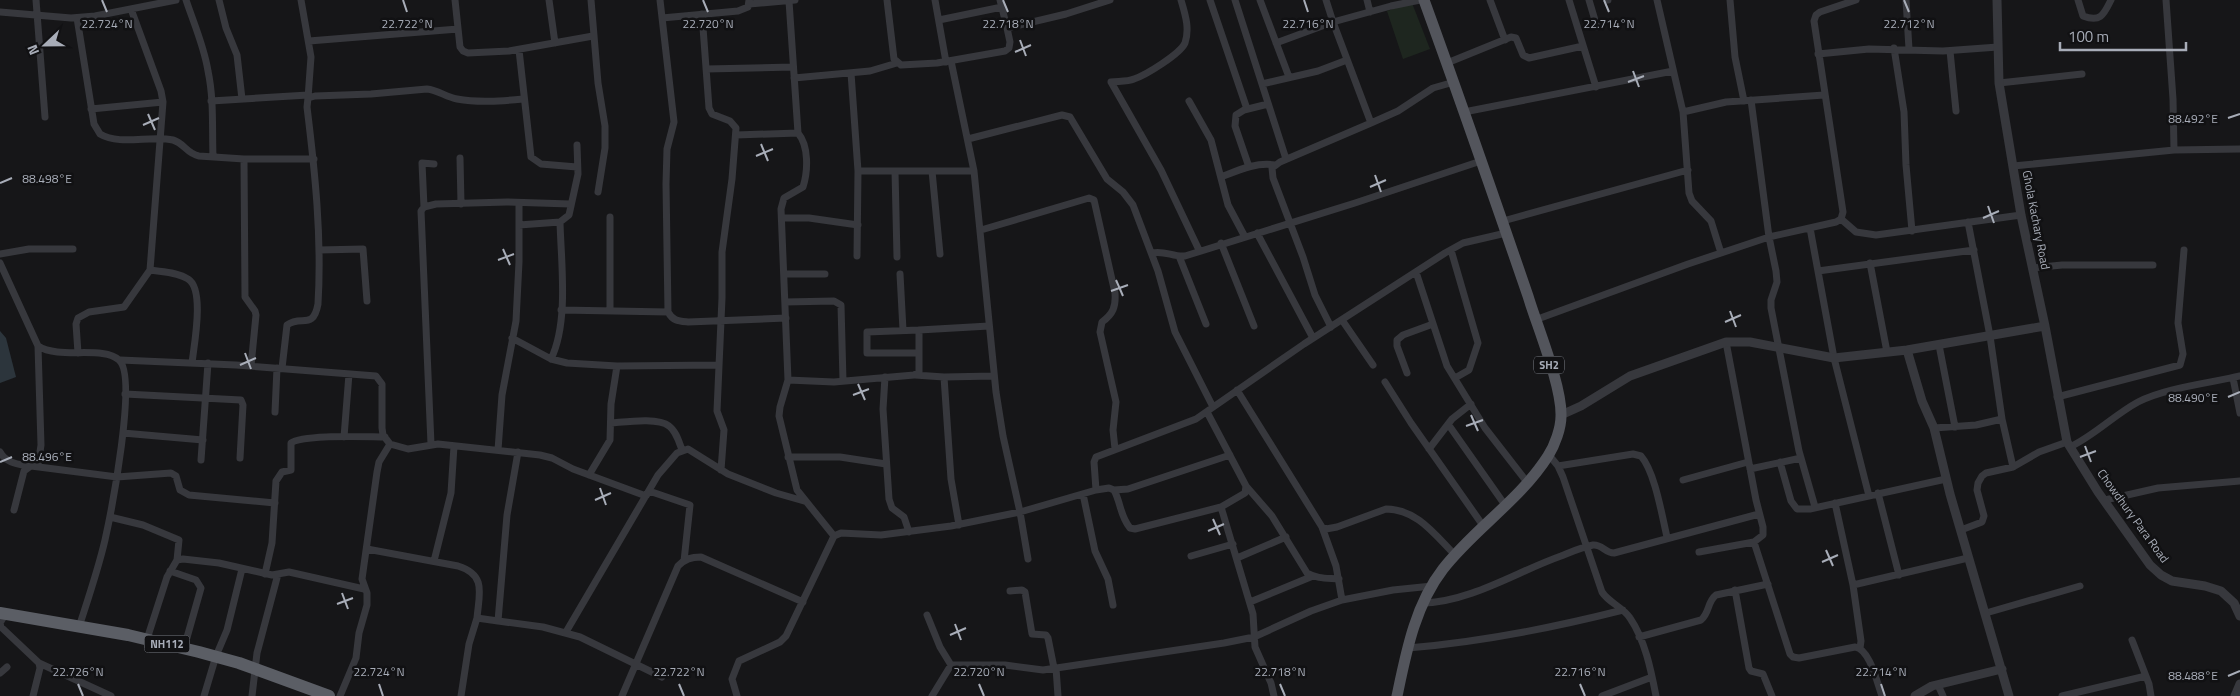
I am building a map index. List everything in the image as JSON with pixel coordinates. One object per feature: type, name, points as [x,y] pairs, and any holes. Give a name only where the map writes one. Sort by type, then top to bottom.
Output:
[{"type":"highway","name":"NH112","points":[[3,614],[146,640],[216,656],[329,696]]},
{"type":"main road","name":"SH2","points":[[1397,696],[1416,621],[1432,586],[1455,556],[1527,482],[1548,455],[1557,434],[1561,415],[1556,389],[1503,221],[1424,0]]},
{"type":"street","points":[[36,0],[45,118]]},
{"type":"street","points":[[0,12],[77,18],[176,0]]},
{"type":"street","points":[[186,0],[201,42],[208,69],[213,157]]},
{"type":"street","points":[[219,0],[226,28],[238,55],[242,99]]},
{"type":"street","points":[[275,412],[279,368],[287,325],[291,321],[311,319],[316,315],[319,280],[314,159],[306,107],[312,66],[301,0]]},
{"type":"street","points":[[455,0],[460,46],[463,51],[468,53],[519,50],[593,36]]},
{"type":"street","points":[[549,0],[555,43]]},
{"type":"street","points":[[591,0],[593,36],[605,126],[605,148],[598,192]]},
{"type":"street","points":[[660,0],[674,122],[667,149],[668,312],[671,318],[679,321],[786,318]]},
{"type":"street","points":[[789,0],[798,133],[803,139],[806,149],[803,187],[784,198],[782,218],[788,380],[779,416],[793,479],[804,501],[834,536]]},
{"type":"street","points":[[662,18],[745,10],[749,2],[795,0]]},
{"type":"street","points":[[889,0],[894,59],[897,63]]},
{"type":"street","points":[[935,0],[974,171],[982,230],[994,376],[1002,436],[1020,512],[1028,559]]},
{"type":"street","points":[[1007,28],[1066,14],[1110,0]]},
{"type":"street","points":[[1181,0],[1187,21],[1187,32],[1182,48],[1138,77],[1128,81],[1111,82],[1161,170],[1199,250]]},
{"type":"street","points":[[1210,0],[1247,109]]},
{"type":"street","points":[[1235,0],[1286,159]]},
{"type":"street","points":[[1260,0],[1289,77]]},
{"type":"street","points":[[1326,0],[1371,123]]},
{"type":"street","points":[[1367,0],[1370,12]]},
{"type":"street","points":[[1276,43],[1333,22],[1420,0]]},
{"type":"street","points":[[1490,0],[1505,40]]},
{"type":"street","points":[[1569,0],[1596,87]]},
{"type":"street","points":[[1589,0],[1597,27]]},
{"type":"street","points":[[1657,0],[1683,112],[1689,193],[1692,201],[1711,220],[1721,253]]},
{"type":"street","points":[[1730,0],[1735,57],[1747,101],[1777,282],[1770,300],[1771,308],[1801,458],[1815,508]]},
{"type":"street","points":[[1841,219],[1843,212],[1814,21],[1816,15],[1820,12],[1856,0]]},
{"type":"street","points":[[1906,0],[1909,49]]},
{"type":"street","name":"Ghola Kachary Road","points":[[1997,0],[1999,83],[2021,214],[2068,445]]},
{"type":"street","points":[[2078,0],[2083,16],[2090,18],[2103,15],[2111,0]]},
{"type":"street","points":[[2166,0],[2173,99],[2174,150]]},
{"type":"street","points":[[794,78],[881,69],[897,63],[910,64],[948,61],[1005,52],[1009,48],[1010,42],[1001,4],[939,20]]},
{"type":"street","points":[[78,353],[76,324],[78,318],[89,312],[124,307],[150,270],[163,102],[161,91],[131,9]]},
{"type":"street","points":[[702,14],[709,108],[717,117],[734,124],[736,135],[722,252],[722,298],[716,411],[724,430],[721,470]]},
{"type":"street","points":[[77,18],[91,109],[96,129],[104,137],[161,139],[178,142],[193,155],[244,159],[314,159]]},
{"type":"street","points":[[309,41],[458,29]]},
{"type":"street","points":[[1447,63],[1505,40],[1516,38],[1523,55],[1529,58],[1583,46]]},
{"type":"street","points":[[1818,54],[1894,48],[1950,51],[1998,46]]},
{"type":"street","points":[[1894,48],[1904,112],[1906,165],[1912,231]]},
{"type":"street","points":[[519,50],[530,157],[541,164],[577,167]]},
{"type":"street","points":[[1950,51],[1956,111]]},
{"type":"street","points":[[1262,84],[1318,71],[1347,60]]},
{"type":"street","points":[[706,69],[793,67]]},
{"type":"street","points":[[1464,112],[1673,71]]},
{"type":"street","points":[[851,73],[858,171],[857,256]]},
{"type":"street","points":[[1999,83],[2082,74]]},
{"type":"street","points":[[1331,327],[1315,294],[1291,223],[1271,173],[1275,165],[1398,111],[1433,88],[1454,82]]},
{"type":"street","points":[[211,100],[396,93],[427,89],[460,99],[487,102],[524,99]]},
{"type":"street","points":[[1683,112],[1726,102],[1824,95]]},
{"type":"street","points":[[1189,101],[1210,140],[1228,206],[1245,237]]},
{"type":"street","points":[[91,109],[163,102]]},
{"type":"street","points":[[1249,167],[1235,120],[1239,112],[1268,104]]},
{"type":"street","points":[[968,139],[1062,114],[1070,117],[1107,179],[1123,192],[1134,206],[1152,253],[1172,324],[1246,486],[1263,504],[1286,537],[1303,568],[1313,576]]},
{"type":"street","points":[[736,135],[798,133]]},
{"type":"street","points":[[519,225],[560,222],[569,215],[577,167],[577,145]]},
{"type":"street","points":[[2013,166],[2174,150],[2240,149]]},
{"type":"street","points":[[460,158],[461,204]]},
{"type":"street","points":[[244,159],[245,297],[253,307],[256,315],[251,366]]},
{"type":"street","points":[[1152,253],[1163,252],[1179,256],[1291,223],[1481,161]]},
{"type":"street","points":[[431,444],[421,217],[424,207],[422,163],[434,164]]},
{"type":"street","points":[[1221,177],[1249,167],[1267,163],[1275,165]]},
{"type":"street","points":[[1503,221],[1688,170]]},
{"type":"street","points":[[858,171],[974,171]]},
{"type":"street","points":[[895,171],[897,256]]},
{"type":"street","points":[[932,171],[940,254]]},
{"type":"street","points":[[982,230],[1089,198],[1094,200],[1115,293],[1115,307],[1110,316],[1102,322],[1100,332],[1116,402],[1113,430],[1115,449]]},
{"type":"street","points":[[498,450],[502,395],[516,312],[519,203]]},
{"type":"street","points":[[424,207],[436,204],[570,204]]},
{"type":"street","points":[[1841,219],[1856,232],[1876,236],[2021,214]]},
{"type":"street","points":[[610,217],[610,311]]},
{"type":"street","points":[[782,218],[810,218],[858,226]]},
{"type":"street","points":[[1535,320],[1769,237],[1841,219]]},
{"type":"street","points":[[551,359],[559,332],[561,310],[560,222]]},
{"type":"street","points":[[1968,222],[1990,336],[2002,419],[2013,467]]},
{"type":"street","points":[[1810,228],[1834,358],[1869,496]]},
{"type":"street","points":[[1257,233],[1313,338]]},
{"type":"street","points":[[1096,490],[1094,462],[1096,457],[1184,425],[1313,338],[1451,250],[1463,243],[1506,233]]},
{"type":"street","points":[[1221,244],[1254,326]]},
{"type":"street","points":[[0,254],[29,249],[73,249]]},
{"type":"street","points":[[319,250],[363,249],[367,301]]},
{"type":"street","points":[[1451,250],[1478,343],[1469,370],[1457,380]]},
{"type":"street","points":[[1818,270],[1974,250]]},
{"type":"street","points":[[2057,397],[2180,365],[2183,354],[2178,323],[2184,250]]},
{"type":"street","points":[[1179,256],[1206,324]]},
{"type":"street","points":[[0,264],[38,346],[41,445],[38,466]]},
{"type":"street","points":[[1870,264],[1887,352]]},
{"type":"street","points":[[2032,268],[2062,265],[2153,265]]},
{"type":"street","points":[[150,270],[187,278],[196,289],[197,305],[192,363]]},
{"type":"street","points":[[1416,272],[1444,359],[1498,447],[1527,482]]},
{"type":"street","points":[[784,274],[825,274]]},
{"type":"street","points":[[900,274],[903,330]]},
{"type":"street","points":[[785,302],[834,301],[841,305],[843,381]]},
{"type":"street","points":[[561,310],[668,312]]},
{"type":"street","points":[[1342,320],[1373,365]]},
{"type":"street","points":[[1407,373],[1397,346],[1397,340],[1403,335],[1433,324]]},
{"type":"street","points":[[918,353],[867,353],[867,332],[990,326]]},
{"type":"street","points":[[1561,415],[1630,376],[1726,342],[1750,342],[1834,358],[1940,345],[2045,326]]},
{"type":"street","points":[[914,375],[919,372],[920,330]]},
{"type":"street","points":[[512,338],[551,359],[567,363],[617,366],[718,365]]},
{"type":"street","points":[[1699,552],[1754,542],[1763,535],[1726,342]]},
{"type":"street","points":[[1940,345],[1955,427]]},
{"type":"street","points":[[38,346],[47,352],[105,354],[120,360],[370,374],[380,380],[383,389],[382,428],[390,444],[408,448],[431,444],[518,452],[552,458],[573,470],[646,496]]},
{"type":"street","points":[[1907,350],[1922,401],[1934,428],[1968,558],[2010,696]]},
{"type":"street","points":[[79,628],[96,574],[110,517],[117,477],[123,433],[125,394],[125,376],[120,360]]},
{"type":"street","points":[[201,460],[208,364]]},
{"type":"street","points":[[589,475],[610,440],[611,404],[617,366]]},
{"type":"street","points":[[344,437],[349,374]]},
{"type":"street","points":[[788,380],[843,381],[914,375],[944,378],[994,376]]},
{"type":"street","points":[[885,377],[883,409],[886,464],[892,508],[904,518],[909,532]]},
{"type":"street","points":[[1961,530],[1982,522],[1984,516],[1977,490],[1978,483],[1986,473],[2013,467],[2039,452],[2088,438],[2139,402],[2156,395],[2236,377],[2240,413]]},
{"type":"street","points":[[944,378],[951,479],[959,525]]},
{"type":"street","points":[[1385,382],[1484,527]]},
{"type":"street","points":[[1238,390],[1322,526],[1339,579],[1342,600]]},
{"type":"street","points":[[125,394],[242,401],[240,458]]},
{"type":"street","points":[[1429,449],[1448,424],[1471,404]]},
{"type":"street","points":[[1934,428],[1955,427],[2002,419]]},
{"type":"street","points":[[611,423],[653,422],[668,425],[673,430],[682,450]]},
{"type":"street","points":[[1448,424],[1505,505]]},
{"type":"street","points":[[123,433],[203,440]]},
{"type":"street","points":[[265,574],[272,542],[278,476],[282,472],[291,470],[291,442],[344,437],[385,437]]},
{"type":"street","points":[[340,696],[358,649],[359,633],[368,599],[362,579],[379,462],[390,444]]},
{"type":"street","name":"Chowdhury Para Road","points":[[2068,445],[2150,565],[2161,575],[2172,581],[2205,586],[2221,591],[2234,603],[2240,616]]},
{"type":"street","points":[[434,561],[451,493],[454,446]]},
{"type":"street","points":[[566,632],[646,496],[670,459],[682,450],[688,449],[721,470],[776,494],[804,501]]},
{"type":"street","points":[[0,452],[6,460],[12,463],[117,477],[171,473],[176,476],[180,490],[184,493],[275,503]]},
{"type":"street","points":[[498,621],[507,515],[518,452]]},
{"type":"street","points":[[737,696],[732,679],[739,661],[780,642],[791,629],[834,536],[841,533],[881,536],[959,525],[1020,512],[1104,488],[1114,490],[1137,486],[1230,454]]},
{"type":"street","points":[[1558,466],[1633,454],[1641,456],[1648,468],[1657,494],[1667,538]]},
{"type":"street","points":[[1548,455],[1558,466],[1602,592],[1607,600],[1630,617],[1639,637],[1656,696]]},
{"type":"street","points":[[788,457],[840,456],[886,464]]},
{"type":"street","points":[[1683,480],[1749,466],[1801,458]]},
{"type":"street","points":[[1780,462],[1794,507],[1802,510],[1946,479]]},
{"type":"street","points":[[14,510],[24,471],[28,466]]},
{"type":"street","points":[[2105,500],[2173,486],[2240,480]]},
{"type":"street","points":[[1114,490],[1120,502],[1122,517],[1130,528],[1135,529],[1221,507],[1245,493],[1246,486]]},
{"type":"street","points":[[646,496],[649,492],[690,505],[684,561]]},
{"type":"street","points":[[1083,494],[1095,551],[1108,579],[1114,605]]},
{"type":"street","points":[[1878,494],[1899,575]]},
{"type":"street","points":[[1835,503],[1853,585],[1862,641],[1860,648]]},
{"type":"street","points":[[1221,507],[1253,614],[1255,647],[1268,676],[1274,696]]},
{"type":"street","points":[[1322,526],[1331,528],[1386,509],[1396,509],[1413,515],[1455,556]]},
{"type":"street","points":[[1424,603],[1444,602],[1460,597],[1586,547],[1598,545],[1614,553],[1759,514]]},
{"type":"street","points":[[110,517],[143,525],[179,540],[180,548],[177,560],[170,570],[146,640]]},
{"type":"street","points":[[1237,558],[1286,537]]},
{"type":"street","points":[[1754,542],[1790,654],[1793,657],[1860,648]]},
{"type":"street","points":[[1191,556],[1233,544]]},
{"type":"street","points":[[367,549],[458,566],[472,571],[478,580],[480,588],[477,618],[469,644],[461,696]]},
{"type":"street","points":[[622,696],[678,566],[684,561],[692,557],[701,557],[803,602]]},
{"type":"street","points":[[1853,585],[1968,558]]},
{"type":"street","points":[[177,560],[192,560],[265,574],[289,572],[364,589]]},
{"type":"street","points":[[204,696],[216,656],[227,630],[242,569]]},
{"type":"street","points":[[170,570],[196,580],[201,588],[184,648]]},
{"type":"street","points":[[252,696],[257,653],[278,574]]},
{"type":"street","points":[[1250,602],[1313,576],[1339,579]]},
{"type":"street","points":[[1639,637],[1701,620],[1709,610],[1711,599],[1716,595],[1768,584]]},
{"type":"street","points":[[950,665],[1005,665],[1035,670],[1254,637],[1311,611],[1342,600],[1400,589],[1432,586]]},
{"type":"street","points":[[1986,613],[2080,586]]},
{"type":"street","points":[[1010,591],[1022,590],[1025,592],[1032,634],[1046,635],[1048,638],[1055,668],[1058,696]]},
{"type":"street","points":[[1735,590],[1749,668],[1751,671],[1763,674],[1772,696]]},
{"type":"street","points":[[1408,648],[1448,645],[1511,636],[1623,610]]},
{"type":"street","points":[[3,614],[1,627],[38,663],[111,696]]},
{"type":"street","points":[[927,615],[940,647],[950,665]]},
{"type":"street","points":[[477,618],[566,632],[662,677]]},
{"type":"street","points":[[2132,640],[2146,676],[2151,696]]},
{"type":"street","points":[[1860,648],[1866,654],[1882,696]]},
{"type":"street","points":[[33,696],[39,676],[38,663]]},
{"type":"street","points":[[932,696],[950,665]]},
{"type":"street","points":[[0,673],[7,667]]},
{"type":"street","points":[[1914,696],[1938,685],[2002,669]]},
{"type":"street","points":[[2062,696],[2146,676]]},
{"type":"street","points":[[1602,696],[1652,677]]},
{"type":"street","points":[[2235,696],[2240,684]]},
{"type":"street","points":[[1938,685],[1943,696]]},
{"type":"shaded area","points":[[1412,3],[1430,49],[1403,59],[1387,11]]},
{"type":"shaded area","points":[[0,331],[6,338],[16,377],[0,383]]}]
